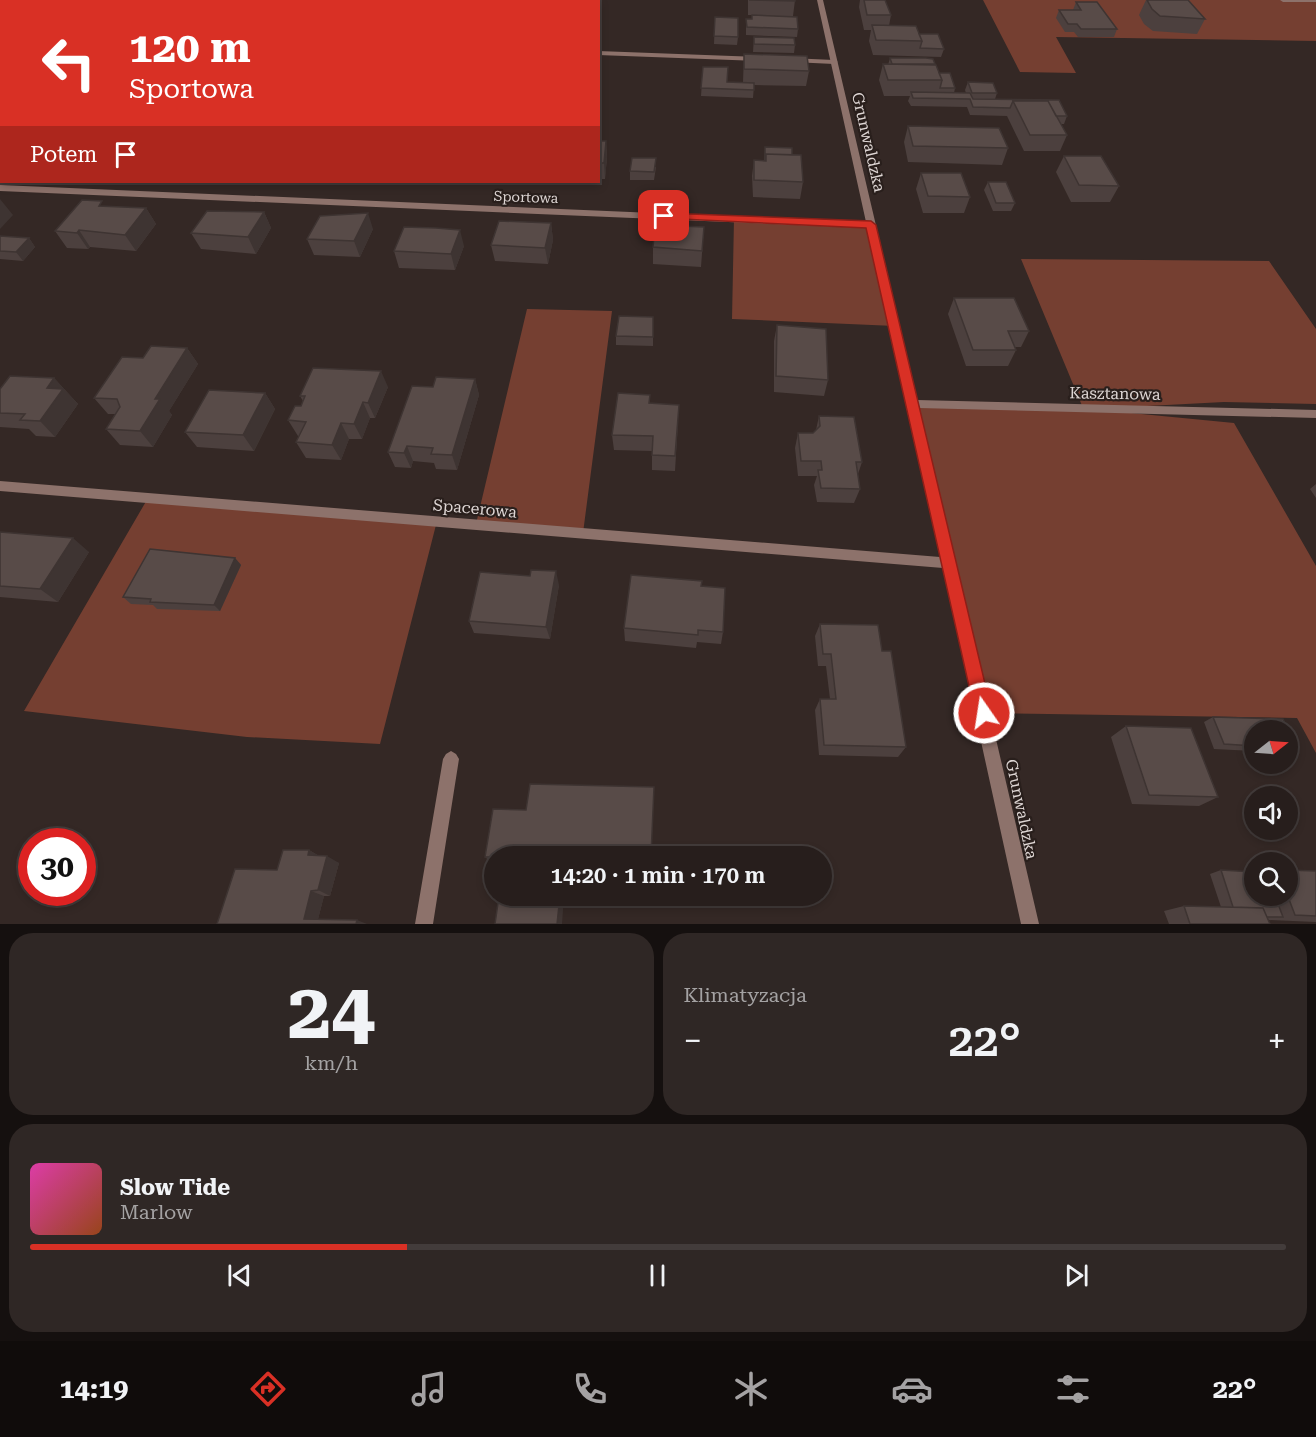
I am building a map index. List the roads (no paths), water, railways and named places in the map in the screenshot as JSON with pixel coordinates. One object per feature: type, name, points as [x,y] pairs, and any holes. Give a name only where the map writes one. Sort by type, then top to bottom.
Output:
[{"type":"street","name":"Grunwaldzka","points":[[820,0],[1030,924]]},
{"type":"street","points":[[1283,0],[1316,0]]},
{"type":"street","points":[[600,53],[763,59]]},
{"type":"street","points":[[787,60],[834,62]]},
{"type":"street","name":"Sportowa","points":[[0,188],[871,225]]},
{"type":"street","name":"Kasztanowa","points":[[912,405],[1316,414]]},
{"type":"street","name":"Spacerowa","points":[[0,486],[948,563]]},
{"type":"street","points":[[424,924],[451,759]]}]
